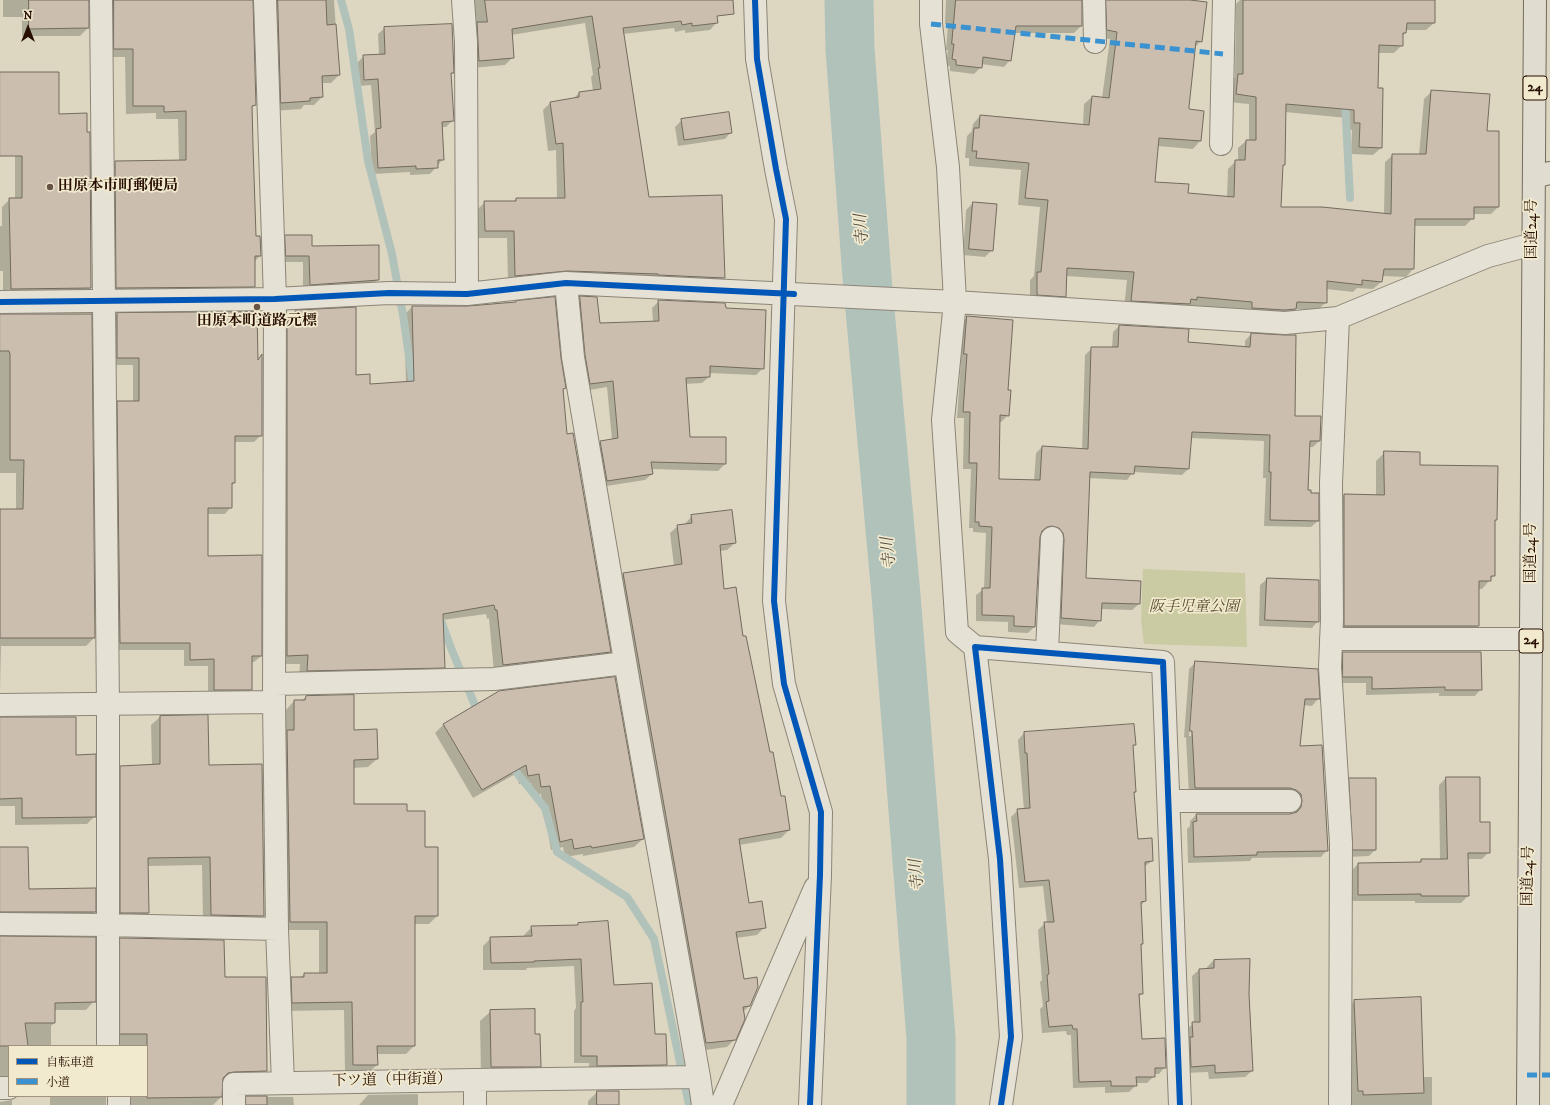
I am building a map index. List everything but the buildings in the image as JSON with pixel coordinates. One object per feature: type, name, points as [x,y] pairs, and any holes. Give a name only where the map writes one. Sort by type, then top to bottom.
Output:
[{"type":"highway","name":"国道24号","points":[[1528,1105],[1532,639],[1533,244],[1542,175],[1535,0]]},
{"type":"street","points":[[101,0],[108,705],[108,1045]]},
{"type":"street","points":[[265,0],[275,299],[274,693],[277,929],[284,1083]]},
{"type":"street","points":[[463,0],[466,42],[467,294]]},
{"type":"street","points":[[755,0],[757,59],[786,219],[789,294],[774,601],[784,684],[821,812],[820,875],[810,1105]]},
{"type":"street","points":[[931,0],[931,24],[948,167],[951,302],[943,420],[957,632],[975,647],[1163,662],[1180,1105]]},
{"type":"street","points":[[1094,0],[1095,42]]},
{"type":"street","points":[[1221,144],[1224,0]]},
{"type":"street","points":[[0,302],[104,302],[275,299],[396,294],[467,294],[566,283],[951,302],[1285,323],[1338,318],[1488,256],[1533,244]]},
{"type":"street","points":[[566,283],[573,357],[703,1105]]},
{"type":"street","points":[[1338,318],[1331,484],[1332,619],[1330,667],[1341,843],[1340,1105]]},
{"type":"street","points":[[1046,652],[1052,538]]},
{"type":"street","points":[[1331,639],[1532,639]]},
{"type":"street","points":[[975,647],[1000,858],[1011,1037],[1001,1105]]},
{"type":"street","points":[[0,705],[108,705],[462,679],[494,679],[625,663]]},
{"type":"street","points":[[1169,800],[1290,800]]},
{"type":"street","points":[[721,1105],[820,875]]},
{"type":"street","points":[[0,924],[277,929]]},
{"type":"street","name":"下ツ道（中街道）","points":[[234,1105],[234,1084],[699,1077]]},
{"type":"street","points":[[475,1080],[475,1105]]},
{"type":"green space","name":"阪手児童公園","points":[[1143,569],[1245,573],[1247,647],[1144,644],[1141,619]]},
{"type":"waterway","points":[[341,0],[349,29],[368,161],[392,254],[414,391]]},
{"type":"waterway","name":"寺川","points":[[849,0],[850,49],[867,277],[896,595],[931,1038],[931,1105]]},
{"type":"waterway","points":[[1345,99],[1350,198]]},
{"type":"waterway","points":[[440,618],[479,715]]},
{"type":"waterway","points":[[509,763],[545,808],[557,852],[627,897],[654,939],[689,1105]]},
{"type":"marked path","points":[[931,24],[1223,54]]},
{"type":"marked path","points":[[1527,1075],[1550,1075]]},
{"type":"cycle path","points":[[755,0],[757,59],[786,219],[774,601],[784,684],[821,812],[820,875],[810,1105]]},
{"type":"cycle path","points":[[0,302],[275,299],[389,293],[467,294],[566,283],[794,294]]},
{"type":"cycle path","points":[[1001,1105],[1011,1037],[1000,859],[975,647],[1163,662],[1180,1105]]},
{"type":"place","name":"田原本市町郵便局","points":[[50,187]]},
{"type":"place","name":"田原本町道路元標","points":[[257,307]]}]
